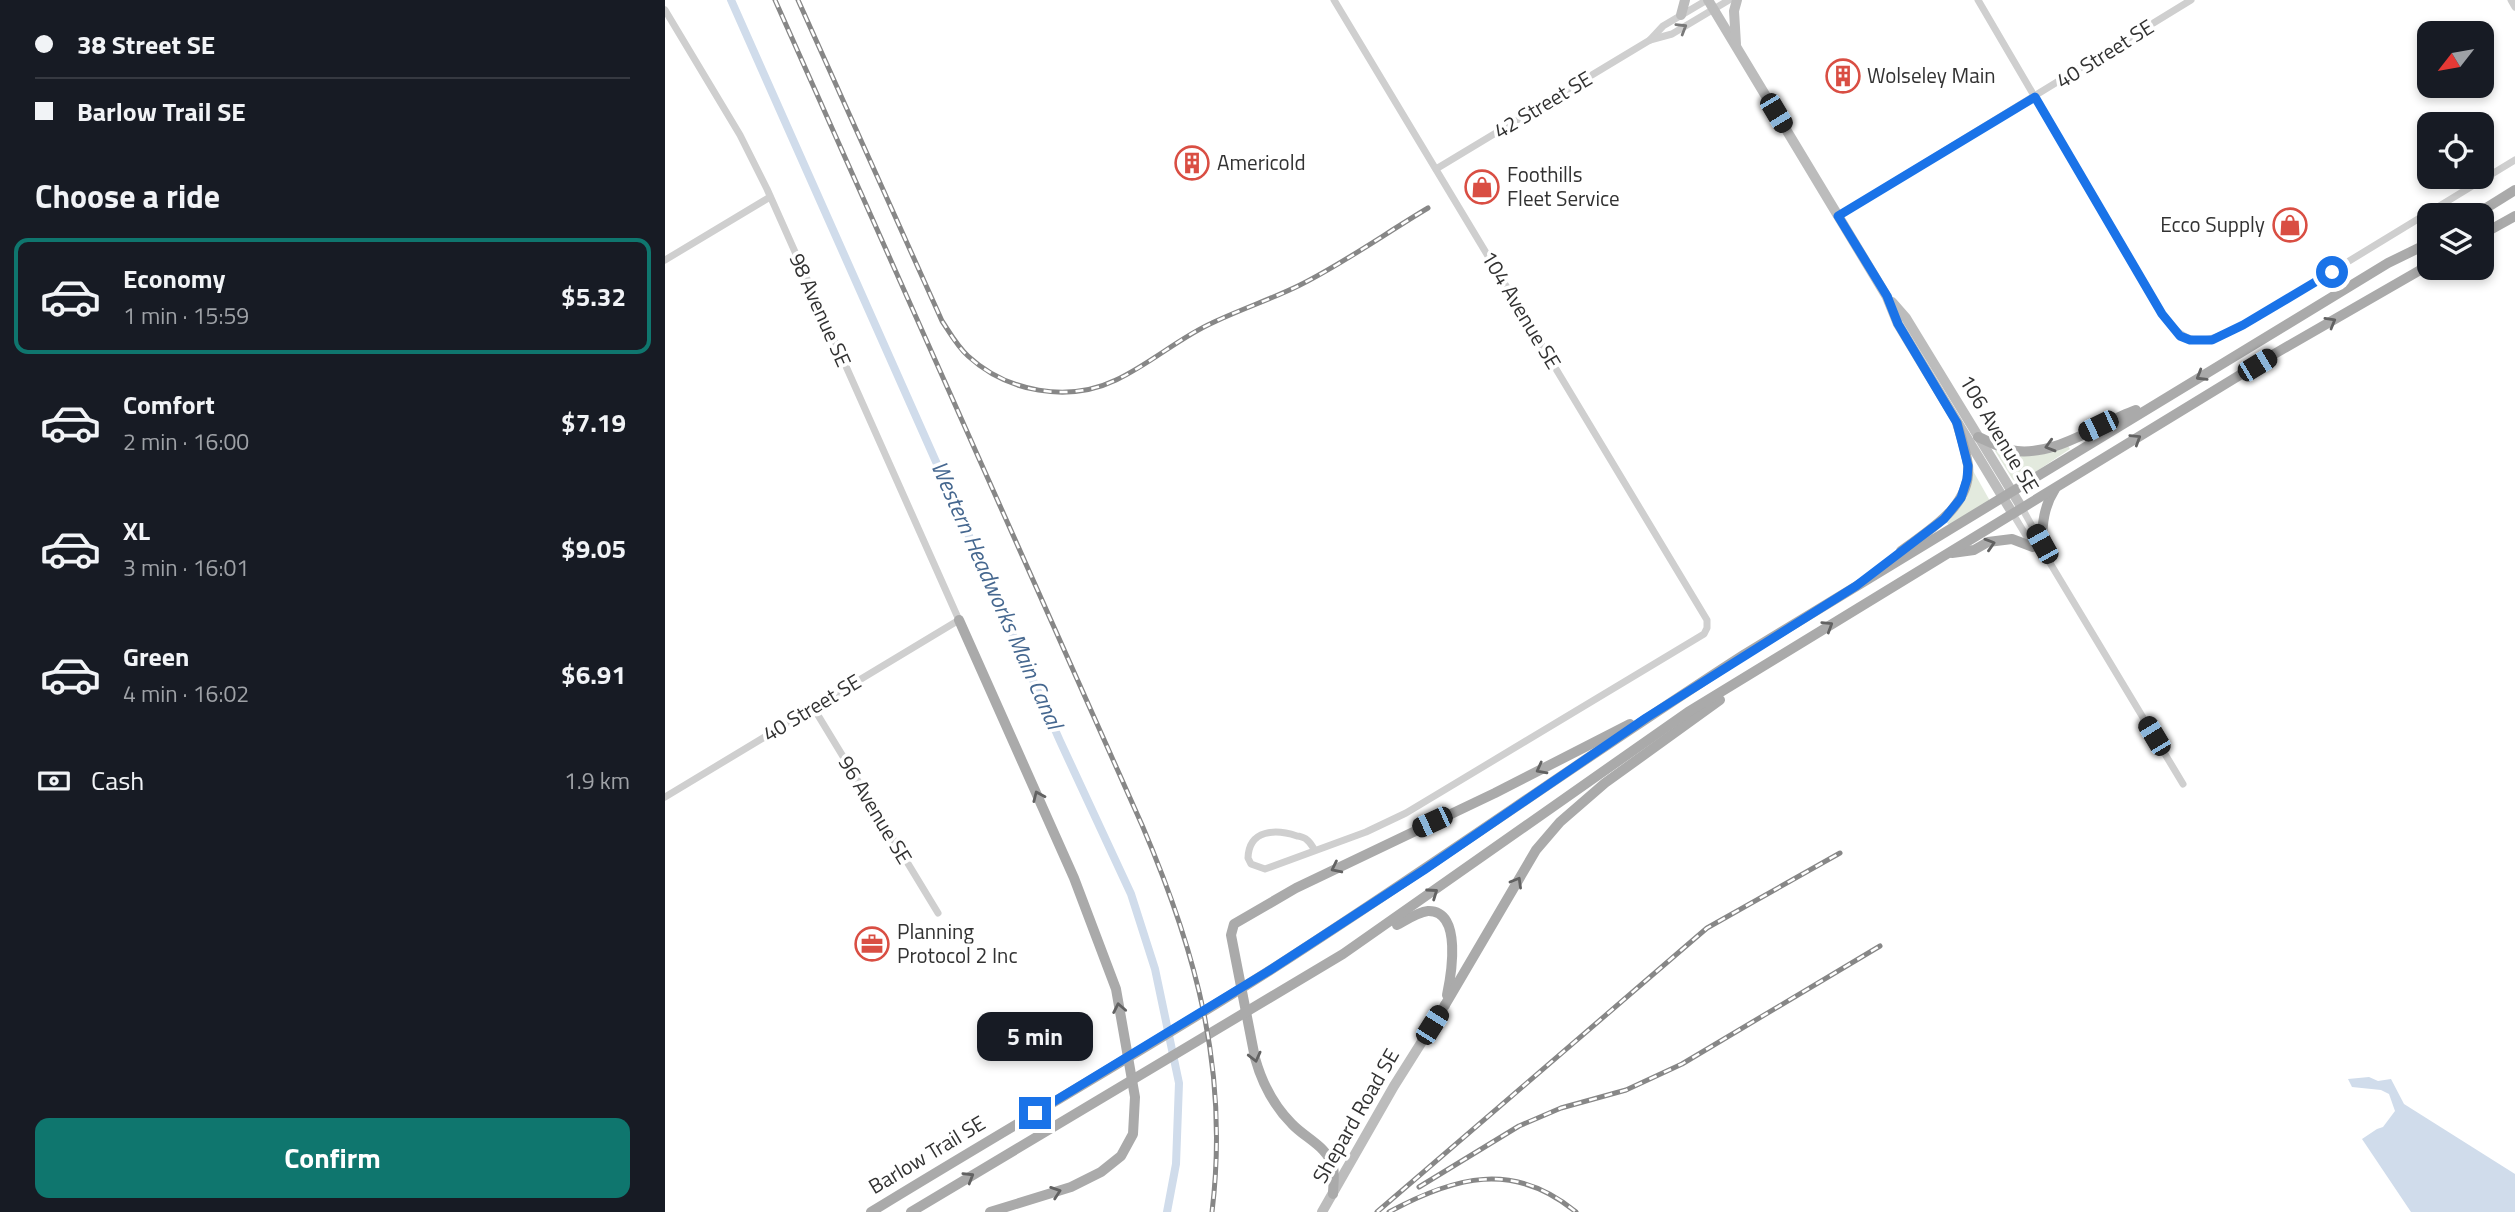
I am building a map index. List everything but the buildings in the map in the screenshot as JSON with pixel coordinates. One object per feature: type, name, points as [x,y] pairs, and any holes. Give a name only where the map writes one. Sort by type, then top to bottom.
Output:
[{"type":"main road","points":[[2494,204],[2515,191]]},
{"type":"main road","points":[[2494,228],[2515,216]]},
{"type":"main road","name":"Barlow Trail SE","points":[[871,1212],[1267,972],[1424,870],[1646,718],[1856,586],[2388,263],[2417,249]]},
{"type":"main road","name":"Barlow Trail SE","points":[[911,1212],[1343,954],[1688,712],[2276,354],[2417,272]]},
{"type":"main road","points":[[1978,437],[2010,450],[2031,452],[2054,446],[2158,402]]},
{"type":"main road","points":[[1856,586],[1944,519],[1961,498],[1968,466],[1957,423]]},
{"type":"main road","points":[[1946,554],[1974,550],[1988,542],[2012,539],[2039,548],[2047,502],[2056,487]]},
{"type":"main road","points":[[959,620],[1074,878],[1116,989],[1135,1097],[1133,1134],[1121,1156],[1101,1172],[1071,1187],[991,1212]]},
{"type":"main road","points":[[1445,1005],[1536,850],[1560,822],[1605,783],[1770,662]]},
{"type":"main road","points":[[1333,1194],[1334,1168],[1329,1158],[1292,1125],[1272,1100],[1261,1078],[1231,935],[1234,924],[1296,888],[1495,793],[1621,727],[1646,718]]},
{"type":"main road","points":[[1343,954],[1357,950],[1416,915],[1430,911],[1439,914],[1452,934],[1453,949],[1452,974],[1445,1005]]},
{"type":"street","name":"104 Avenue SE","points":[[1314,849],[1366,832],[1406,813],[1703,634],[1707,628],[1707,620],[1334,0]]},
{"type":"street","points":[[1681,15],[1685,0]]},
{"type":"street","name":"42 Street SE","points":[[1650,40],[1663,26],[1681,15],[1709,3],[1729,0]]},
{"type":"street","points":[[1736,48],[1734,11],[1737,0]]},
{"type":"street","points":[[1978,0],[2162,314],[2180,336],[2190,340],[2212,340],[2243,325],[2515,160]]},
{"type":"street","name":"40 Street SE","points":[[1838,216],[2191,0]]},
{"type":"street","points":[[2511,0],[2515,7]]},
{"type":"street","name":"42 Street SE","points":[[1436,169],[1650,40],[1672,34],[1709,3]]},
{"type":"street","name":"106 Avenue SE","points":[[1709,3],[1887,296],[1906,318],[1978,437],[2017,511],[2183,784]]},
{"type":"street","name":"98 Avenue SE","points":[[665,10],[740,135],[770,197],[959,620]]},
{"type":"street","points":[[665,260],[770,197]]},
{"type":"street","name":"106 Avenue SE","points":[[1887,296],[1898,324],[1957,423],[2007,494]]},
{"type":"street","name":"40 Street SE","points":[[665,797],[959,620]]},
{"type":"street","name":"96 Avenue SE","points":[[813,707],[938,913]]},
{"type":"street","points":[[1272,831],[1307,839],[1314,849],[1265,869],[1251,864],[1248,858],[1252,844],[1264,833],[1272,831]]},
{"type":"street","name":"Shepard Road SE","points":[[1322,1212],[1394,1086],[1445,1005]]},
{"type":"shaded area","points":[[2068,446],[2070,449],[2019,483],[2013,480],[1995,451],[1997,449],[2038,455]]},
{"type":"shaded area","points":[[1972,469],[1990,501],[1949,525],[1947,523],[1967,497]]},
{"type":"water","points":[[2369,1077],[2378,1081],[2391,1079],[2404,1104],[2515,1174],[2515,1212],[2411,1212],[2362,1139],[2383,1127],[2395,1111],[2389,1094],[2381,1090],[2352,1087],[2348,1079]]},
{"type":"waterway","name":"Western Headworks Main Canal","points":[[731,0],[1060,741],[1131,894],[1155,969],[1179,1083],[1176,1164],[1167,1212]]},
{"type":"railway","points":[[775,0],[1142,825],[1179,920],[1204,1014],[1212,1062],[1216,1110],[1212,1212]]},
{"type":"railway","points":[[798,0],[942,321],[968,356],[1001,378],[1019,385],[1058,392],[1078,391],[1116,380],[1200,329],[1289,290],[1349,258],[1428,208]]},
{"type":"railway","points":[[1377,1212],[1707,928],[1840,853]]},
{"type":"railway","points":[[1419,1187],[1519,1126],[1561,1108],[1626,1090],[1682,1064],[1880,946]]},
{"type":"railway","points":[[1389,1212],[1437,1190],[1483,1179],[1529,1185],[1553,1196],[1576,1212]]},
{"type":"place","name":"Wolseley Main","points":[[1843,76]]},
{"type":"place","name":"Americold","points":[[1192,163]]},
{"type":"place","name":"Foothills Fleet Service","points":[[1482,187]]},
{"type":"place","name":"Ecco Supply","points":[[2290,225]]},
{"type":"place","name":"Planning Protocol 2 Inc","points":[[872,944]]},
{"type":"route","points":[[1035,1113],[1267,972],[1424,870],[1646,718],[1856,586],[1944,519],[1961,498],[1967,479],[1968,466],[1957,423],[1898,324],[1887,296],[1838,216],[2035,97],[2162,314],[2180,336],[2190,340],[2212,340],[2243,325],[2332,272]]}]
